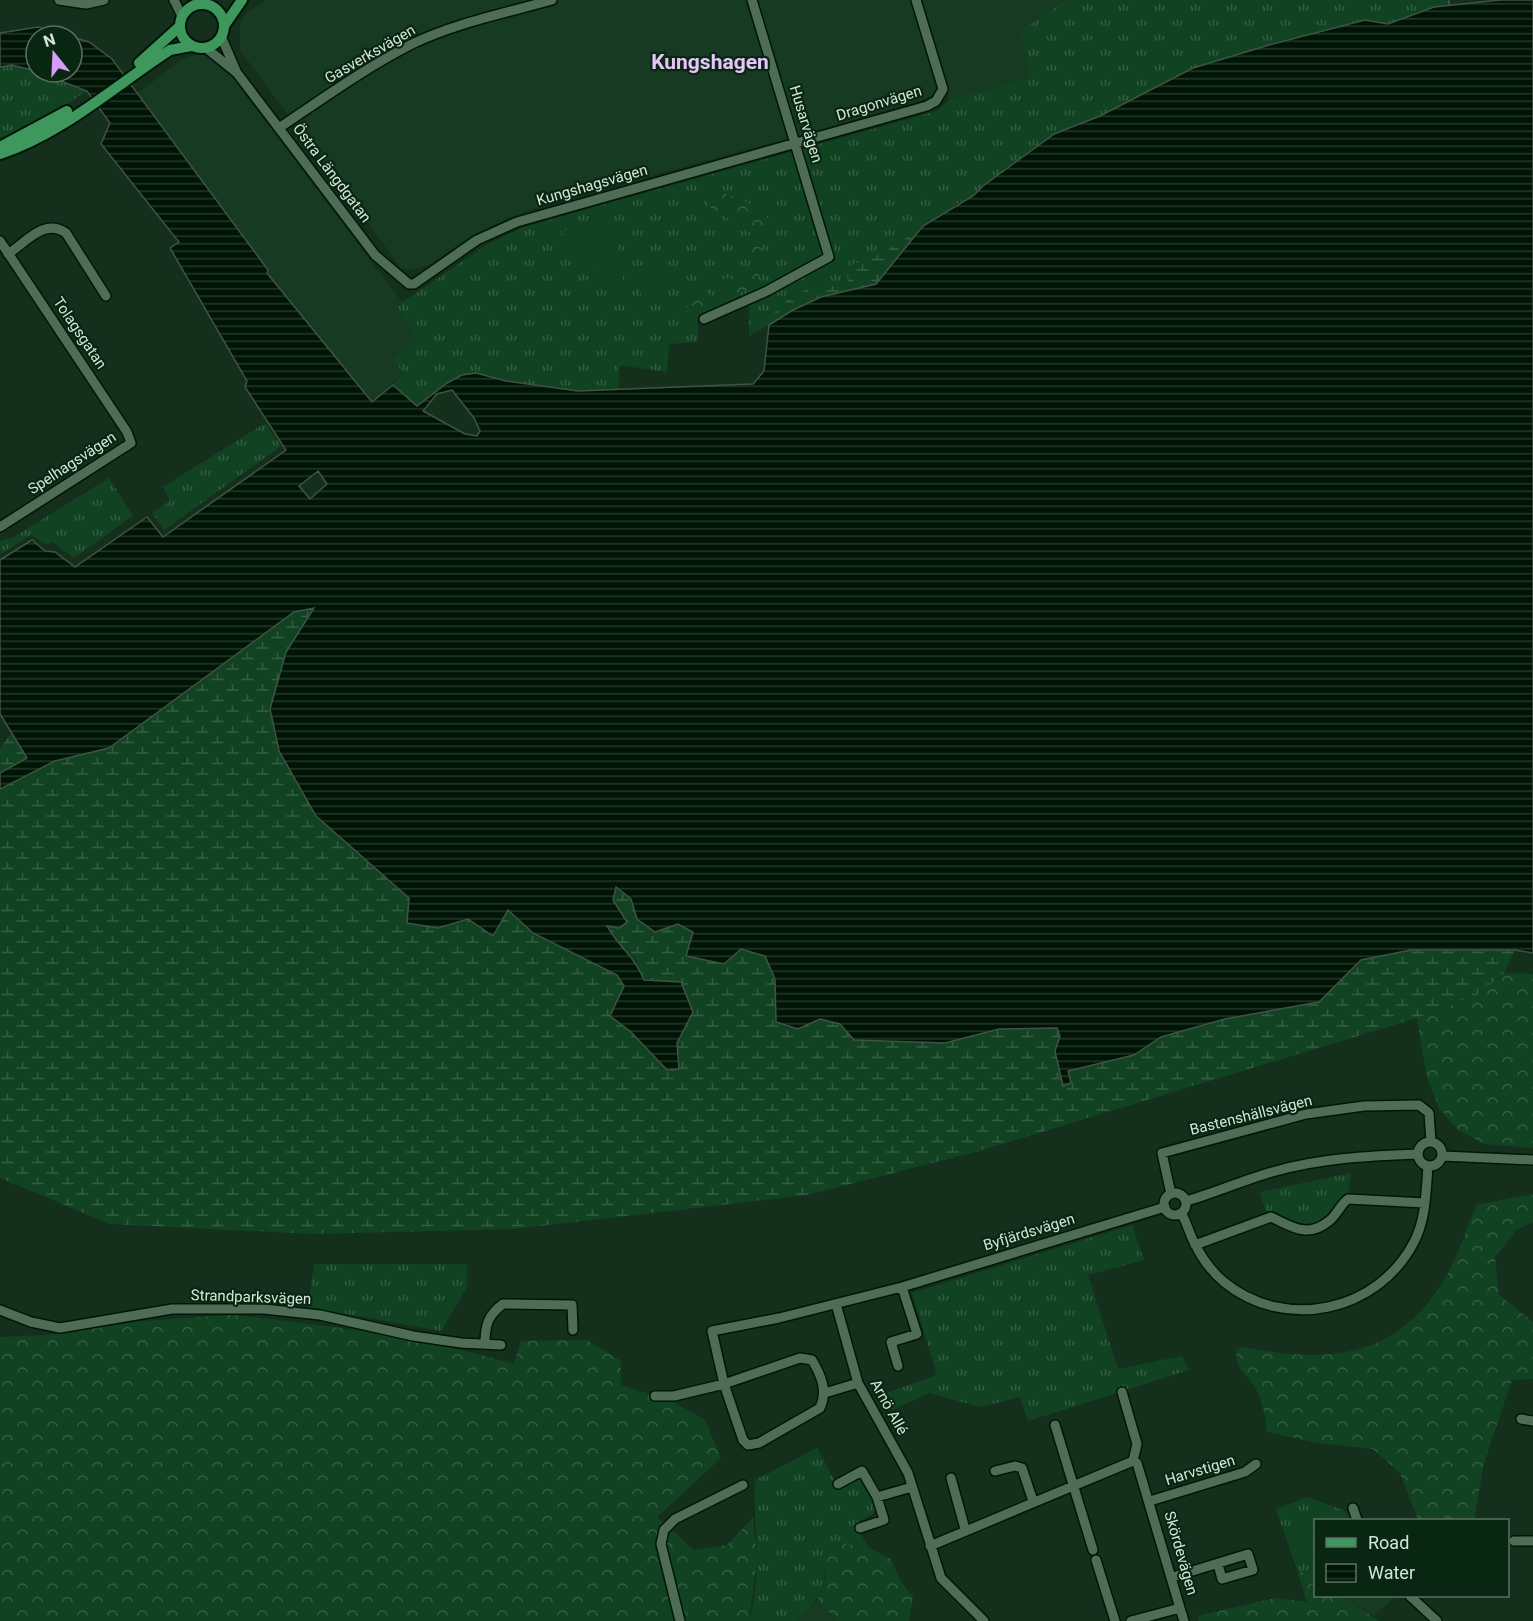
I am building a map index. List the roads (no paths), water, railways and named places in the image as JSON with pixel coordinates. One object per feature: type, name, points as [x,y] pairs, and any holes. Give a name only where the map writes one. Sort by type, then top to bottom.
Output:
[{"type":"main road","points":[[126,76],[165,43],[190,7],[224,0]]},
{"type":"main road","points":[[0,154],[18,148],[126,76],[170,50],[191,46],[206,48],[215,43],[242,0]]},
{"type":"main road","points":[[204,3],[221,15],[223,31]]},
{"type":"main road","points":[[180,22],[183,38],[191,46]]},
{"type":"main road","points":[[0,147],[92,100]]},
{"type":"street","points":[[59,0],[74,3],[104,0]]},
{"type":"street","points":[[174,0],[180,22]]},
{"type":"street","name":"Gasverksvägen","points":[[279,128],[353,78],[413,44],[451,30],[552,0]]},
{"type":"street","name":"Husarvägen","points":[[704,320],[767,291],[829,257],[752,0]]},
{"type":"street","name":"Dragonvägen","points":[[796,143],[927,106],[936,101],[943,89],[916,0]]},
{"type":"street","name":"Östra Längdgatan","points":[[223,31],[237,73]]},
{"type":"street","name":"Östra Längdgatan","points":[[206,48],[237,73],[375,255],[409,284]]},
{"type":"street","name":"Kungshagsvägen","points":[[409,284],[414,284],[477,240],[517,222],[796,143]]},
{"type":"street","points":[[8,254],[47,226],[58,227],[66,233],[106,296]]},
{"type":"street","name":"Tolagsgatan","points":[[0,241],[127,432],[131,443]]},
{"type":"street","name":"Spelhagsvägen","points":[[0,527],[131,443]]},
{"type":"street","name":"Bastenshällsvägen","points":[[1172,1194],[1162,1153],[1306,1114],[1364,1106],[1419,1105],[1429,1113],[1431,1142]]},
{"type":"street","points":[[1431,1142],[1439,1147],[1442,1155],[1436,1165],[1428,1166],[1420,1161],[1418,1154],[1423,1144],[1431,1142]]},
{"type":"street","points":[[1186,1201],[1305,1164],[1338,1158],[1418,1154]]},
{"type":"street","points":[[1442,1155],[1533,1160]]},
{"type":"street","points":[[1181,1214],[1195,1245],[1223,1281],[1252,1300],[1287,1309],[1327,1308],[1361,1297],[1388,1277],[1415,1241],[1425,1203],[1428,1166]]},
{"type":"street","points":[[1172,1194],[1181,1194],[1186,1201],[1181,1214],[1172,1214],[1165,1207],[1166,1198],[1172,1194]]},
{"type":"street","points":[[1195,1245],[1270,1217],[1288,1228],[1309,1230],[1329,1221],[1348,1199],[1425,1203]]},
{"type":"street","name":"Byfjärdsvägen","points":[[724,1384],[712,1331],[902,1287],[1165,1207]]},
{"type":"street","points":[[898,1366],[891,1342],[917,1334],[902,1287]]},
{"type":"street","points":[[485,1344],[485,1324],[504,1304],[572,1305],[573,1330]]},
{"type":"street","name":"Arnö Allé","points":[[836,1304],[858,1383],[908,1473],[941,1578],[984,1621]]},
{"type":"street","name":"Strandparksvägen","points":[[0,1310],[31,1322],[60,1328],[172,1309],[264,1309],[320,1315],[413,1336],[501,1345]]},
{"type":"street","points":[[655,1396],[674,1396],[724,1384],[791,1360],[806,1358],[812,1360],[817,1368],[825,1393],[820,1408],[759,1443],[748,1445],[743,1440],[724,1384]]},
{"type":"street","points":[[825,1393],[858,1383]]},
{"type":"street","name":"Skördevägen","points":[[1122,1392],[1137,1444],[1133,1461],[1137,1463],[1150,1501],[1180,1608],[1131,1621]]},
{"type":"street","points":[[1521,1419],[1533,1421]]},
{"type":"street","points":[[1055,1425],[1093,1550]]},
{"type":"street","points":[[930,1546],[965,1529],[1133,1461]]},
{"type":"street","name":"Harvstigen","points":[[1150,1501],[1245,1472],[1256,1464]]},
{"type":"street","points":[[995,1471],[1015,1466],[1022,1468],[1033,1501]]},
{"type":"street","points":[[838,1484],[862,1471],[877,1497],[884,1520],[860,1528]]},
{"type":"street","points":[[951,1478],[965,1529]]},
{"type":"street","points":[[680,1621],[661,1544],[664,1530],[675,1519],[743,1485]]},
{"type":"street","points":[[877,1497],[912,1487]]},
{"type":"street","points":[[1353,1508],[1356,1519]]},
{"type":"street","points":[[1514,1541],[1533,1541]]},
{"type":"street","points":[[1096,1560],[1115,1621]]},
{"type":"street","points":[[1173,1577],[1218,1564]]},
{"type":"street","points":[[1411,1597],[1437,1621]]},
{"type":"street","points":[[1180,1608],[1184,1621]]},
{"type":"water","points":[[1500,0],[1533,0],[1533,953],[1515,950],[1411,950],[1361,960],[1319,1002],[1225,1019],[1161,1037],[1134,1055],[1068,1071],[1071,1083],[1063,1086],[1055,1051],[1060,1036],[1057,1028],[999,1029],[945,1043],[854,1040],[840,1024],[820,1019],[798,1029],[776,1022],[775,979],[765,956],[741,949],[724,964],[686,956],[693,932],[678,924],[655,932],[637,919],[631,899],[616,887],[613,900],[627,922],[619,928],[607,926],[636,964],[644,980],[681,982],[693,1012],[677,1043],[679,1069],[667,1070],[630,1031],[610,1016],[624,986],[617,975],[533,933],[508,910],[493,936],[468,919],[438,928],[407,923],[409,898],[316,816],[279,751],[270,709],[286,652],[314,608],[294,612],[109,748],[55,761],[0,789],[0,773],[27,758],[0,714],[0,560],[32,540],[45,551],[55,552],[75,567],[147,517],[163,537],[286,450],[245,387],[247,381],[170,248],[179,242],[101,144],[110,123],[87,91],[69,84],[84,84],[84,41],[112,59],[268,270],[267,273],[372,402],[393,385],[417,406],[447,383],[462,375],[476,373],[506,381],[578,391],[753,384],[764,371],[769,325],[793,310],[821,297],[876,284],[923,226],[973,196],[983,186],[1054,134],[1100,116],[1193,68],[1365,20],[1388,24],[1434,7]],"holes":[[[452,390],[474,418],[480,431],[477,436],[465,434],[423,411],[437,394]],[[318,471],[327,484],[310,499],[299,486]]]},
{"type":"water","points":[[24,29],[24,68],[12,65],[0,67],[0,33]]},
{"type":"district","name":"Kungshagen","points":[[710,62]]}]
